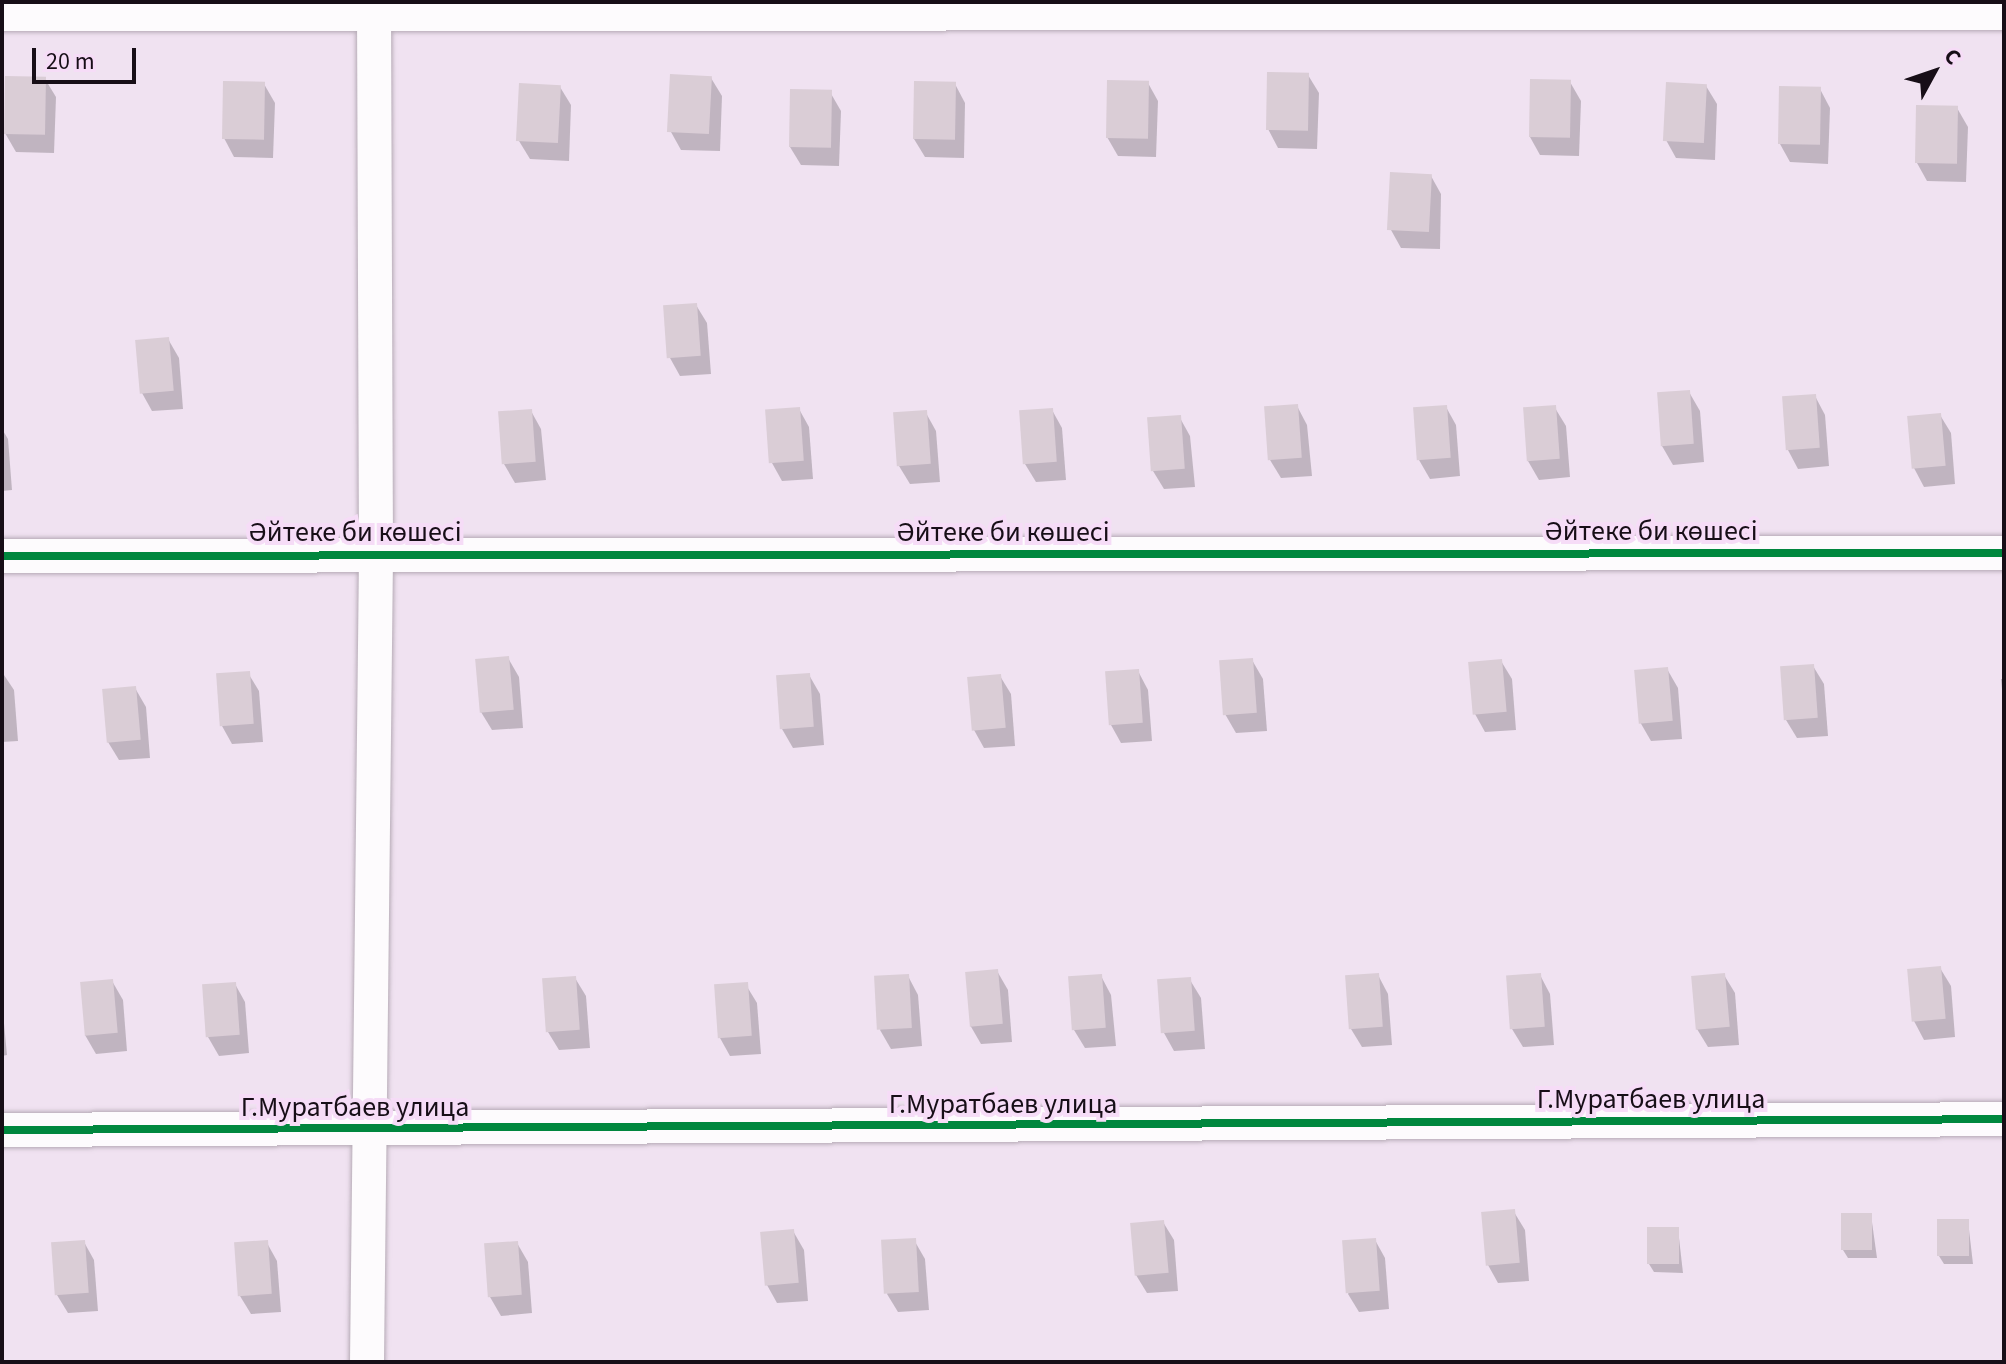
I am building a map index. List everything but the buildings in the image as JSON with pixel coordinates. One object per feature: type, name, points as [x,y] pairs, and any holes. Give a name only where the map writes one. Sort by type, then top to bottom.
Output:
[{"type":"street","points":[[367,1362],[376,554],[374,7]]},
{"type":"street","points":[[2,14],[374,7],[2004,13]]},
{"type":"street","name":"Әйтеке би көшесі","points":[[2,556],[2004,553]]},
{"type":"street","name":"Г.Муратбаев улица","points":[[2,1130],[2004,1119]]},
{"type":"cycle path","points":[[2,556],[2004,553]]},
{"type":"cycle path","points":[[2,1130],[2004,1119]]}]
